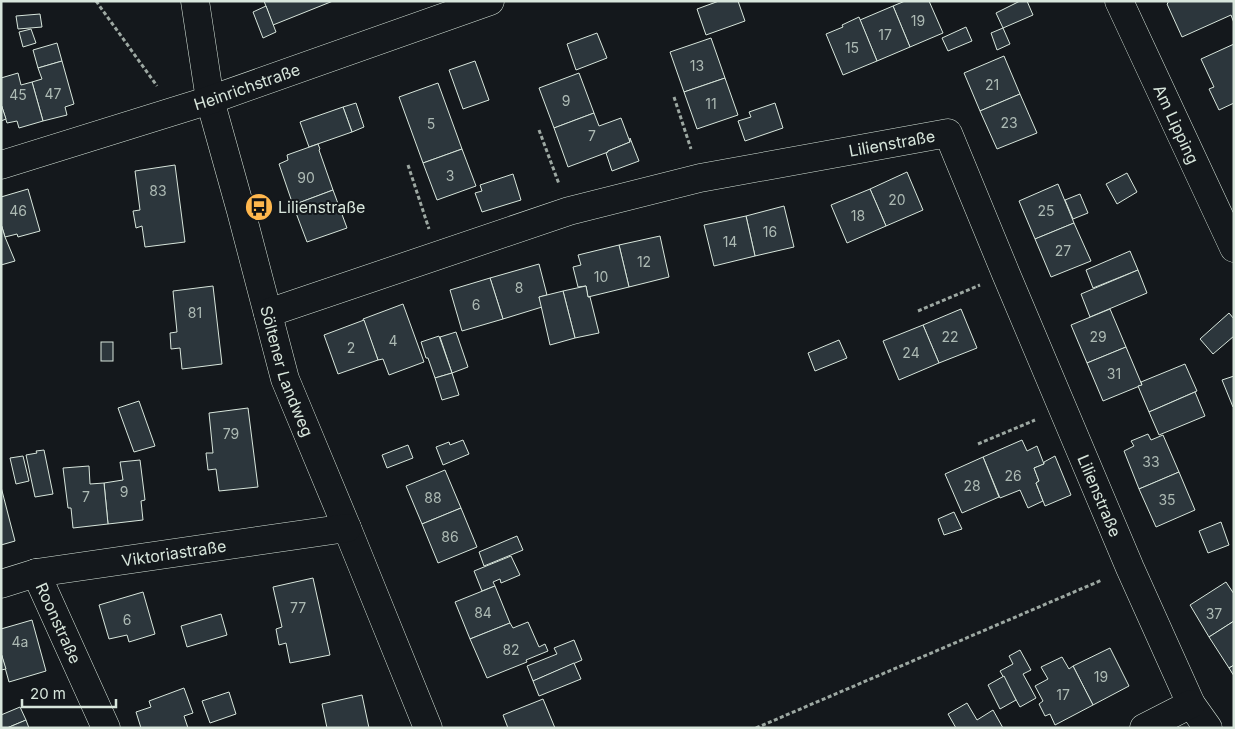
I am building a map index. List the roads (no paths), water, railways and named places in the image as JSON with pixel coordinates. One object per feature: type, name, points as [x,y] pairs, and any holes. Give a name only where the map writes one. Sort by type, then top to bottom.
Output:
[{"type":"street","name":"Söltener Landweg","points":[[195,1],[210,100],[285,379],[428,728]]},
{"type":"street","name":"Heinrichstraße","points":[[1,165],[210,100],[490,1]]},
{"type":"street","name":"Am Lipping","points":[[1118,1],[1234,248]]},
{"type":"street","name":"Lilienstraße","points":[[268,313],[569,211],[700,178],[948,133],[1130,568],[1191,704],[1208,728]]},
{"type":"street","name":"Viktoriastraße","points":[[1,584],[36,573],[347,528]]},
{"type":"street","name":"Roonstraße","points":[[36,573],[106,728]]},
{"type":"street","points":[[1144,728],[1191,704]]},
{"type":"place","name":"Lilienstraße","points":[[259,207]]}]
